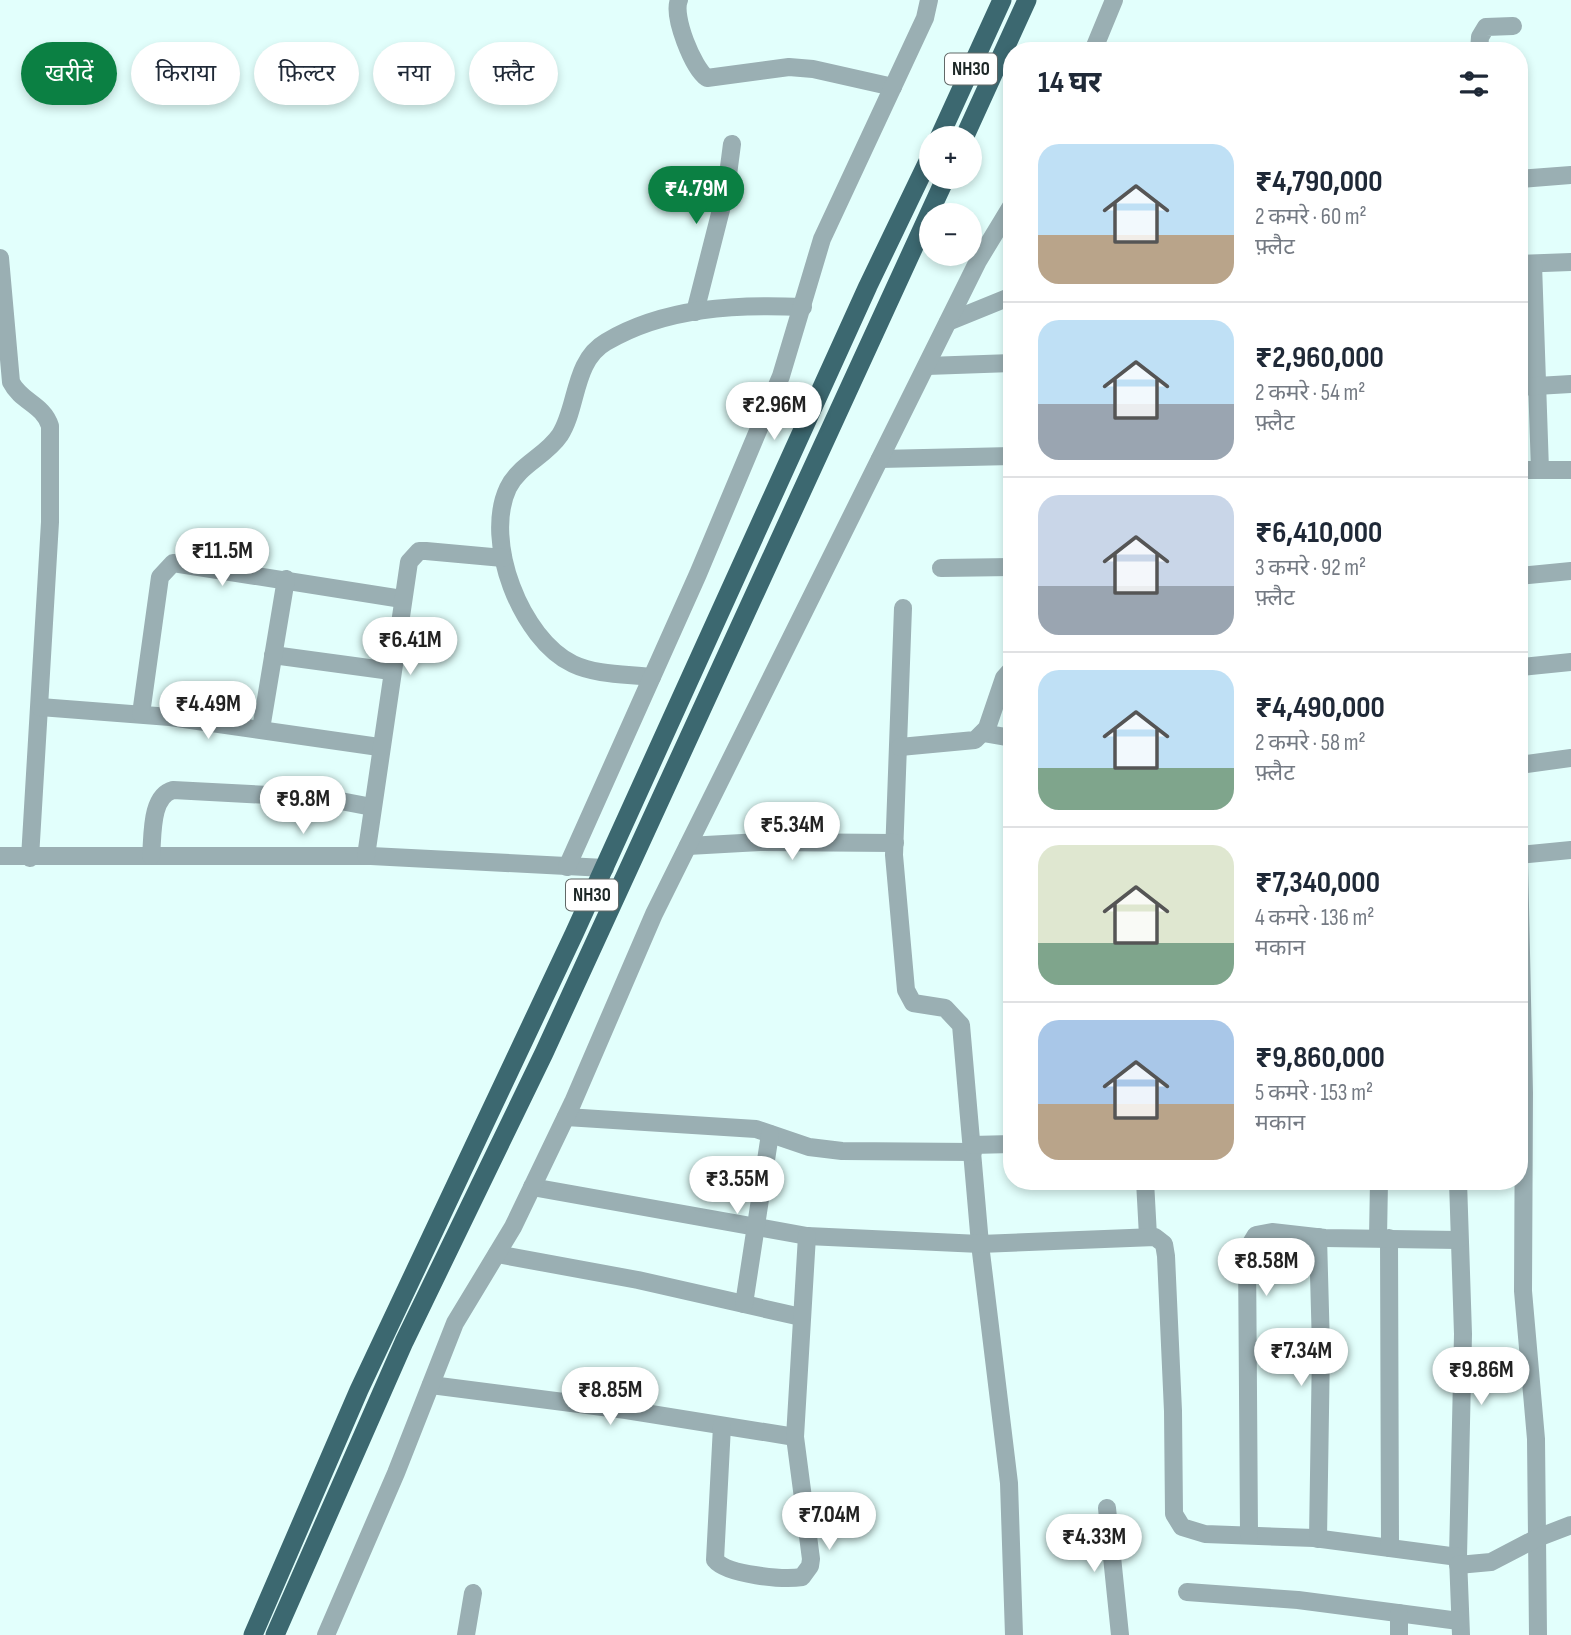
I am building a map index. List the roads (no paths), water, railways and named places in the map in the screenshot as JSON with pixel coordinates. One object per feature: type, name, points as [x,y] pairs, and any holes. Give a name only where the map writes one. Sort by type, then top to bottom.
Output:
[{"type":"highway","name":"NH30","points":[[944,126],[1002,0]]},
{"type":"highway","name":"NH30","points":[[1008,42],[1027,0]]},
{"type":"highway","name":"NH30","points":[[969,126],[1003,53]]},
{"type":"highway","name":"NH30","points":[[253,1635],[359,1390],[604,868],[868,286],[919,180]]},
{"type":"highway","name":"NH30","points":[[275,1635],[404,1342],[544,1053],[940,189]]},
{"type":"street","points":[[679,0],[676,13],[697,68],[707,78],[789,67],[813,69],[893,87]]},
{"type":"street","points":[[566,866],[652,677],[781,376],[822,239],[925,18],[929,0]]},
{"type":"street","points":[[1097,42],[1114,0]]},
{"type":"street","points":[[1480,42],[1486,27],[1513,26]]},
{"type":"street","points":[[695,312],[726,190],[732,144]]},
{"type":"street","points":[[1528,178],[1571,175]]},
{"type":"street","points":[[326,1635],[456,1324],[497,1254],[532,1186],[654,914],[948,322],[1003,221]]},
{"type":"street","points":[[0,258],[11,382],[46,414],[50,426],[51,522],[30,858]]},
{"type":"street","points":[[1528,264],[1571,262]]},
{"type":"street","points":[[948,322],[1003,300]]},
{"type":"street","points":[[652,677],[586,668],[555,653],[527,620],[503,558],[499,537],[501,511],[509,485],[559,437],[586,365],[596,349],[623,333],[695,312],[730,306],[803,307]]},
{"type":"street","points":[[927,366],[1003,363]]},
{"type":"street","points":[[1539,470],[1528,386],[1571,384]]},
{"type":"street","points":[[880,459],[1003,456]]},
{"type":"street","points":[[1528,470],[1571,470]]},
{"type":"street","points":[[366,856],[409,562],[419,551],[503,558]]},
{"type":"street","points":[[141,714],[160,577],[168,566],[180,562],[402,599]]},
{"type":"street","points":[[941,568],[1003,567]]},
{"type":"street","points":[[1528,575],[1571,572]]},
{"type":"street","points":[[261,729],[286,579]]},
{"type":"street","points":[[903,608],[900,747],[894,843],[906,990],[913,1003],[945,1008],[961,1025],[980,1244],[1009,1483],[1014,1635]]},
{"type":"street","points":[[273,654],[391,671]]},
{"type":"street","points":[[1528,666],[1571,662]]},
{"type":"street","points":[[983,733],[1003,681]]},
{"type":"street","points":[[40,707],[141,714],[380,747]]},
{"type":"street","points":[[900,747],[963,743],[983,733],[1003,736]]},
{"type":"street","points":[[1528,764],[1571,758]]},
{"type":"street","points":[[152,856],[156,810],[163,795],[173,790],[325,798],[372,807]]},
{"type":"street","points":[[688,846],[760,842],[894,843]]},
{"type":"street","points":[[1528,856],[1571,850]]},
{"type":"street","points":[[0,856],[366,856],[604,868]]},
{"type":"street","points":[[565,1117],[737,1127],[809,1147],[842,1151],[973,1149],[1003,1145]]},
{"type":"street","points":[[744,1304],[770,1134]]},
{"type":"street","points":[[532,1186],[807,1236],[980,1244],[1148,1236],[1164,1244],[1166,1256],[1173,1410],[1174,1514],[1182,1527],[1191,1531],[1318,1539],[1390,1548],[1458,1561],[1491,1562],[1537,1538],[1571,1525]]},
{"type":"street","points":[[1145,1190],[1148,1236]]},
{"type":"street","points":[[1379,1190],[1384,1238],[1390,1548]]},
{"type":"street","points":[[1187,1592],[1298,1600],[1399,1613],[1460,1628],[1458,1561],[1464,1335],[1458,1190]]},
{"type":"street","points":[[1524,1190],[1523,1291],[1534,1416],[1538,1635]]},
{"type":"street","points":[[1249,1535],[1248,1250],[1256,1235],[1264,1232],[1318,1237],[1458,1240]]},
{"type":"street","points":[[722,1426],[716,1560],[728,1569],[790,1578],[807,1573],[811,1559],[795,1437],[807,1236]]},
{"type":"street","points":[[1318,1237],[1321,1348],[1318,1539]]},
{"type":"street","points":[[497,1254],[801,1317]]},
{"type":"street","points":[[431,1385],[795,1437]]},
{"type":"street","points":[[1107,1508],[1120,1635]]},
{"type":"street","points":[[466,1635],[473,1593]]},
{"type":"street","points":[[1399,1613],[1399,1635]]}]
